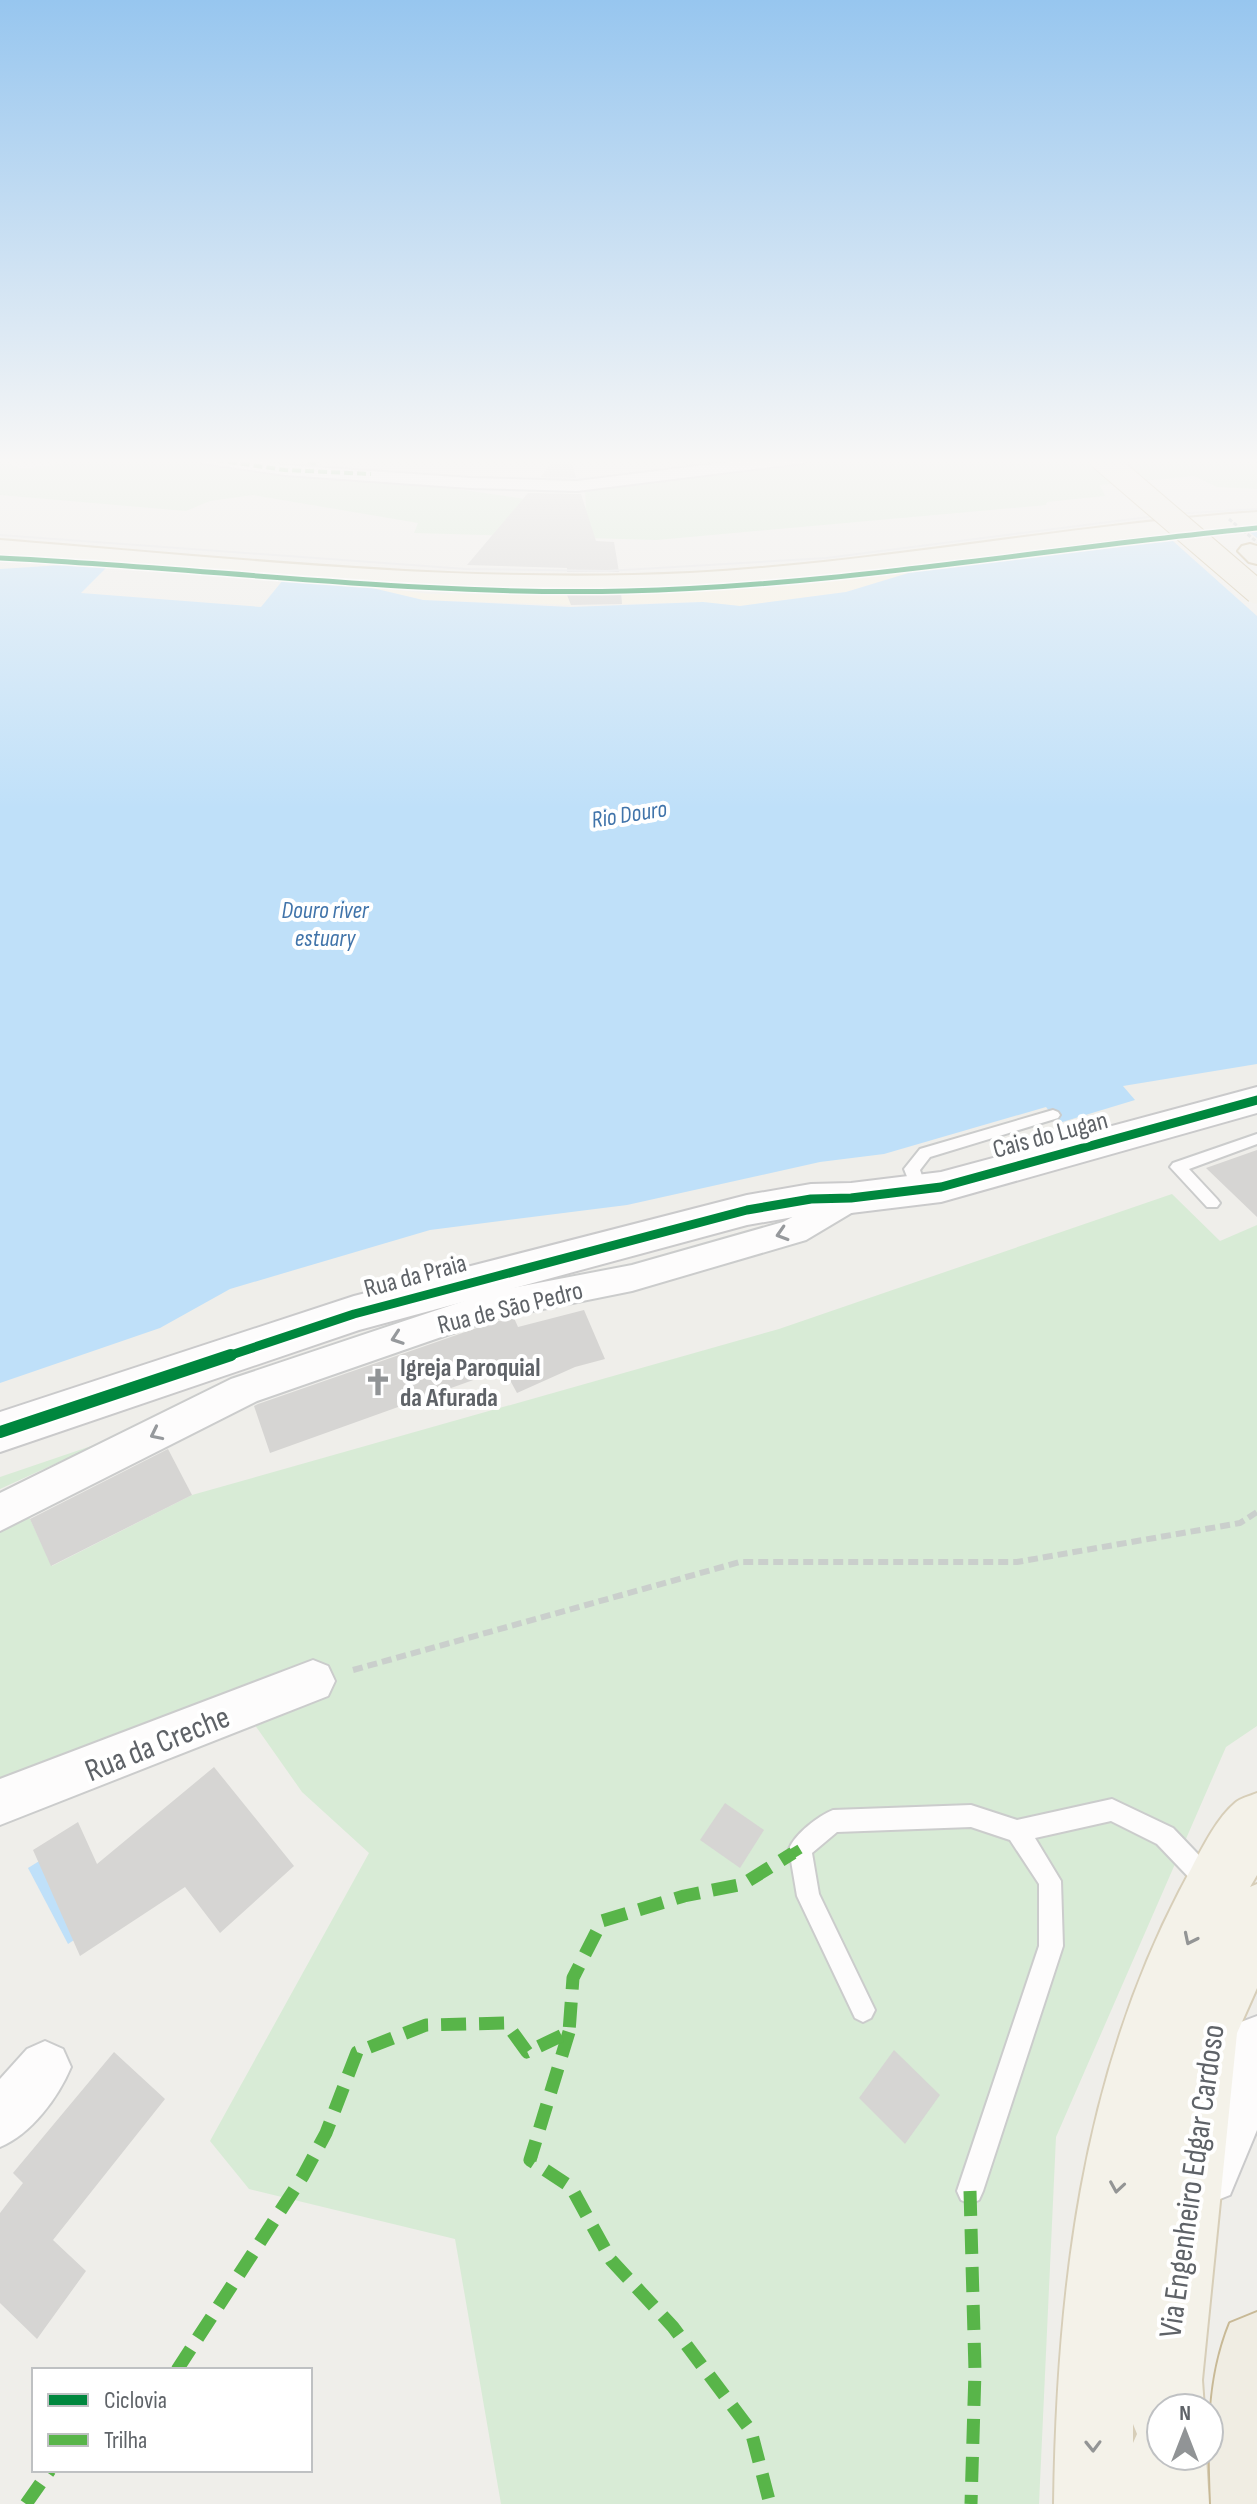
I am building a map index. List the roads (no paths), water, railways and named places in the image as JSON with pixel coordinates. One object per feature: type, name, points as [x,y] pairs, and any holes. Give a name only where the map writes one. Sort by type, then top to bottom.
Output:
[{"type":"highway","points":[[1237,575],[1257,592]]},
{"type":"highway","points":[[1251,2504],[1247,2412],[1257,2350]]},
{"type":"main road","points":[[384,575],[482,582],[608,583],[726,575]]},
{"type":"main road","name":"Cais do Lugan","points":[[851,1198],[941,1187],[1257,1100]]},
{"type":"main road","name":"Rua da Praia","points":[[0,1432],[354,1314],[747,1210],[811,1199],[851,1198]]},
{"type":"main road","name":"Via Engenheiro Edgar Cardoso","points":[[1164,2392],[1204,2031],[1257,1823]]},
{"type":"main road","name":"Via Engenheiro Edgar Cardoso","points":[[1094,2504],[1093,2428],[1098,2331],[1122,2157],[1138,2085],[1158,2017],[1183,1953],[1236,1902]]},
{"type":"main road","points":[[1182,2223],[1257,2049]]},
{"type":"main road","points":[[1168,2472],[1169,2504]]},
{"type":"street","name":"Rua de São Pedro","points":[[0,1514],[27,1497],[244,1390],[491,1306],[632,1278],[794,1231],[851,1198]]},
{"type":"street","name":"Rua da Creche","points":[[0,1802],[115,1762],[150,1745],[313,1681]]},
{"type":"street","points":[[0,2120],[45,2067]]},
{"type":"lane","points":[[919,1190],[912,1169],[925,1153],[1053,1115]]},
{"type":"lane","points":[[1212,1203],[1178,1167],[1257,1139]]},
{"type":"lane","points":[[863,2010],[808,1896],[800,1849],[833,1821],[971,1816],[1017,1831],[1112,1810],[1165,1836],[1189,1865],[1236,1902]]},
{"type":"lane","points":[[970,2191],[1051,1946],[1050,1881],[1017,1831]]},
{"type":"water","name":"Douro river estuary","points":[[0,575],[99,575],[81,593],[261,607],[283,580],[364,586],[423,600],[571,607],[703,602],[740,606],[846,592],[902,575],[1257,575],[1257,1064],[1123,1086],[1135,1100],[1059,1123],[1046,1107],[884,1154],[820,1162],[627,1205],[430,1230],[230,1289],[160,1328],[0,1383]]},
{"type":"water","points":[[78,1837],[118,1911],[68,1944],[28,1868]]},
{"type":"place","name":"Igreja Paroquial da Afurada","points":[[378,1382]]},
{"type":"water label","name":"Rio Douro","points":[[629,814]]}]
